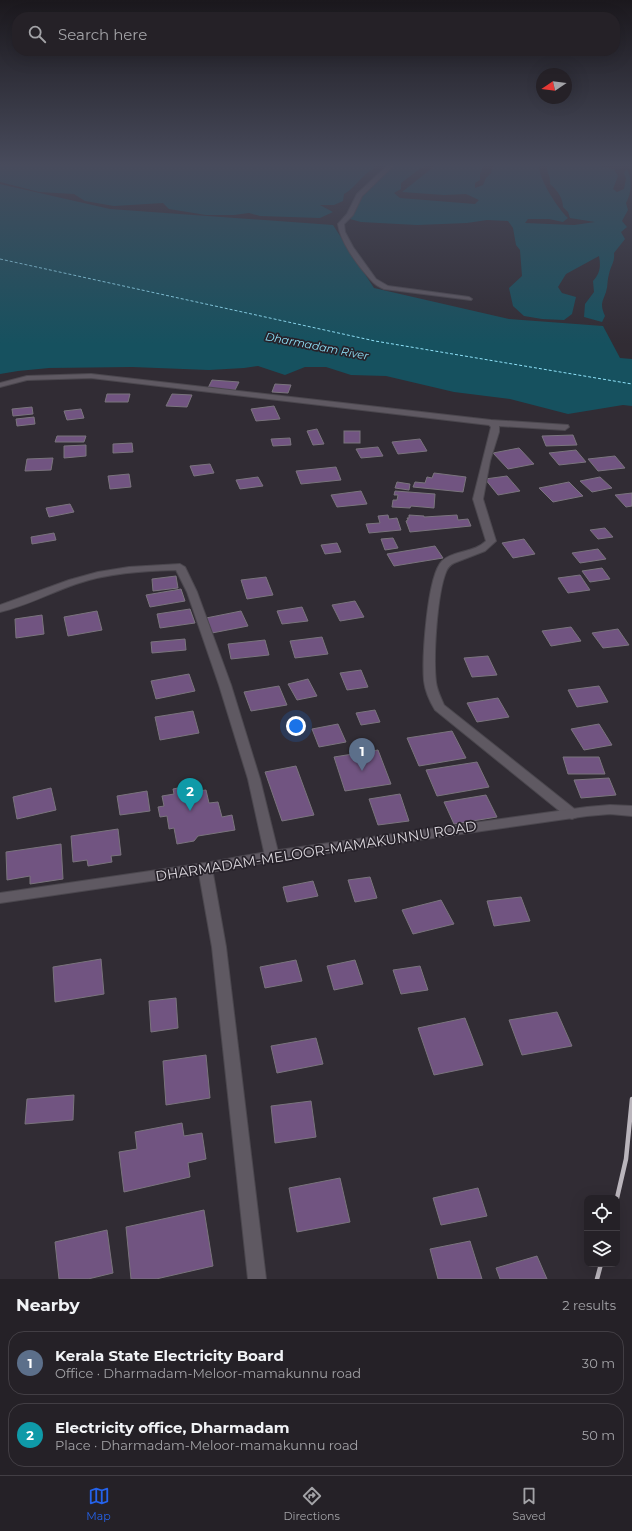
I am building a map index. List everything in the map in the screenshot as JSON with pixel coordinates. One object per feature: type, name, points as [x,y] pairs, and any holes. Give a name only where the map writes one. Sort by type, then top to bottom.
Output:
[{"type":"street","points":[[341,225],[342,232],[350,247],[374,280],[386,288],[469,299]]},
{"type":"street","points":[[0,384],[27,378],[91,376],[491,423],[565,427]]},
{"type":"street","points":[[491,423],[495,426],[495,432],[486,461],[478,499],[491,541],[482,549],[445,563],[440,570],[435,595],[430,682],[439,707],[572,814]]},
{"type":"street","points":[[0,609],[54,588],[97,575],[140,568],[180,568],[192,592],[225,685],[254,779],[272,856]]},
{"type":"street","name":"DHARMADAM-MELOOR-MAMAKUNNU ROAD","points":[[0,898],[205,868],[272,856],[592,810],[626,810]]},
{"type":"street","points":[[205,868],[219,947],[257,1279]]},
{"type":"water","name":"Dharmadam River","points":[[0,225],[329,225],[333,225],[374,288],[509,319],[603,326],[620,358],[632,359],[632,406],[623,405],[568,414],[510,399],[454,392],[386,376],[351,375],[326,367],[305,367],[285,375],[258,366],[209,370],[132,367],[49,368],[0,374]]},
{"type":"water","points":[[511,225],[625,225],[627,227],[621,232],[625,239],[614,253],[608,276],[607,290],[602,304],[602,309],[605,316],[602,322],[584,317],[585,304],[594,292],[593,281],[599,270],[599,256],[566,274],[558,287],[562,293],[576,297],[572,314],[564,320],[524,316],[513,306],[509,288],[522,276],[520,250],[516,245],[513,228]]},
{"type":"building","points":[[212,380],[239,382],[235,390],[208,388]]},
{"type":"building","points":[[275,384],[291,385],[288,393],[272,392]]},
{"type":"building","points":[[107,394],[130,394],[128,402],[105,402]]},
{"type":"building","points":[[172,394],[192,395],[187,407],[166,406]]},
{"type":"building","points":[[274,406],[280,419],[256,421],[251,409]]},
{"type":"building","points":[[32,407],[33,414],[13,416],[12,409]]},
{"type":"building","points":[[81,409],[84,418],[67,420],[64,411]]},
{"type":"building","points":[[34,417],[35,424],[17,426],[16,419]]},
{"type":"building","points":[[317,429],[324,444],[313,445],[307,431]]},
{"type":"building","points":[[344,431],[360,431],[360,443],[344,443]]},
{"type":"building","points":[[573,435],[577,445],[546,446],[542,436]]},
{"type":"building","points":[[57,436],[86,436],[84,442],[55,442]]},
{"type":"building","points":[[290,438],[291,445],[273,446],[271,439]]},
{"type":"building","points":[[420,439],[427,451],[398,454],[392,442]]},
{"type":"building","points":[[132,443],[133,452],[113,453],[113,444]]},
{"type":"building","points":[[86,445],[86,456],[64,458],[64,446]]},
{"type":"building","points":[[378,447],[383,456],[361,458],[356,449]]},
{"type":"building","points":[[519,448],[534,464],[508,469],[493,453]]},
{"type":"building","points":[[576,450],[586,462],[559,465],[549,453]]},
{"type":"building","points":[[615,456],[625,468],[598,471],[588,459]]},
{"type":"building","points":[[53,458],[51,470],[25,471],[27,459]]},
{"type":"building","points":[[210,464],[214,473],[194,476],[190,466]]},
{"type":"building","points":[[336,467],[341,480],[301,484],[296,471]]},
{"type":"building","points":[[434,473],[466,477],[463,492],[413,487],[415,482],[425,483],[427,477],[432,478]]},
{"type":"building","points":[[129,474],[131,487],[110,489],[108,476]]},
{"type":"building","points":[[507,476],[520,491],[498,495],[485,479]]},
{"type":"building","points":[[258,477],[263,486],[240,489],[236,480]]},
{"type":"building","points":[[600,477],[612,488],[592,492],[580,481]]},
{"type":"building","points":[[397,482],[410,484],[409,490],[395,488]]},
{"type":"building","points":[[569,482],[583,496],[553,502],[539,488]]},
{"type":"building","points":[[361,491],[367,504],[337,507],[331,495]]},
{"type":"building","points":[[395,491],[435,494],[434,508],[411,506],[410,508],[392,507],[393,500],[397,500],[398,495],[394,495]]},
{"type":"building","points":[[632,493],[632,506],[626,507],[615,495]]},
{"type":"building","points":[[70,504],[74,512],[49,517],[46,508]]},
{"type":"building","points":[[388,515],[389,519],[397,518],[401,530],[369,533],[366,524],[380,523],[378,516]]},
{"type":"building","points":[[409,515],[424,517],[457,515],[458,520],[468,519],[471,526],[410,532],[406,521],[408,520],[407,518],[409,518]]},
{"type":"building","points":[[605,528],[613,537],[598,539],[590,530]]},
{"type":"building","points":[[54,533],[56,540],[32,544],[31,537]]},
{"type":"building","points":[[393,538],[398,548],[385,550],[381,539]]},
{"type":"building","points":[[524,539],[535,554],[513,558],[502,543]]},
{"type":"building","points":[[337,543],[341,552],[325,554],[321,545]]},
{"type":"building","points":[[435,546],[443,558],[394,566],[387,554]]},
{"type":"building","points":[[598,549],[606,559],[580,563],[572,553]]},
{"type":"building","points":[[602,568],[610,579],[590,582],[582,571]]},
{"type":"building","points":[[580,575],[590,590],[568,593],[558,578]]},
{"type":"building","points":[[176,576],[178,588],[153,591],[152,579]]},
{"type":"building","points":[[266,577],[273,595],[247,599],[241,580]]},
{"type":"building","points":[[181,589],[185,601],[150,607],[146,595]]},
{"type":"building","points":[[355,601],[364,617],[340,621],[332,605]]},
{"type":"building","points":[[302,607],[308,621],[282,624],[277,611]]},
{"type":"building","points":[[190,609],[195,623],[160,628],[157,614]]},
{"type":"building","points":[[97,611],[102,630],[68,636],[64,617]]},
{"type":"building","points":[[241,611],[248,626],[212,633],[206,618]]},
{"type":"building","points":[[42,615],[44,634],[16,638],[15,619]]},
{"type":"building","points":[[571,627],[581,641],[551,646],[542,631]]},
{"type":"building","points":[[618,629],[629,645],[603,648],[592,633]]},
{"type":"building","points":[[322,637],[328,654],[295,658],[290,641]]},
{"type":"building","points":[[185,639],[186,650],[152,653],[151,642]]},
{"type":"building","points":[[265,640],[269,655],[231,659],[228,644]]},
{"type":"building","points":[[488,656],[497,675],[472,677],[464,658]]},
{"type":"building","points":[[361,670],[368,687],[347,690],[340,673]]},
{"type":"building","points":[[189,674],[195,691],[156,699],[151,681]]},
{"type":"building","points":[[308,679],[317,696],[297,700],[288,684]]},
{"type":"building","points":[[279,686],[287,705],[251,711],[244,692]]},
{"type":"building","points":[[599,686],[608,702],[577,707],[568,690]]},
{"type":"building","points":[[498,698],[509,717],[477,722],[467,703]]},
{"type":"building","points":[[375,710],[380,722],[361,725],[356,713]]},
{"type":"building","points":[[193,711],[199,733],[160,740],[155,717]]},
{"type":"building","points":[[338,724],[346,742],[319,747],[312,729]]},
{"type":"building","points":[[599,724],[612,745],[584,750],[571,729]]},
{"type":"building","points":[[452,731],[466,758],[419,766],[407,738]]},
{"type":"building","points":[[378,750],[391,784],[345,791],[334,757]]},
{"type":"building","points":[[563,757],[599,757],[605,774],[568,774]]},
{"type":"building","points":[[477,762],[489,787],[437,796],[426,770]]},
{"type":"building","points":[[296,766],[314,815],[282,821],[265,772]]},
{"type":"building","points":[[609,778],[616,795],[581,798],[574,780]]},
{"type":"building","points":[[188,786],[189,792],[206,790],[209,803],[218,802],[222,817],[232,815],[235,830],[198,836],[194,841],[177,844],[174,828],[169,829],[167,816],[160,817],[158,807],[164,806],[162,796],[174,794],[173,789]]},
{"type":"building","points":[[51,788],[56,810],[17,819],[13,797]]},
{"type":"building","points":[[147,791],[150,811],[120,815],[117,796]]},
{"type":"building","points":[[400,794],[409,821],[378,825],[369,799]]},
{"type":"building","points":[[486,795],[497,817],[454,824],[444,802]]},
{"type":"building","points":[[118,829],[121,855],[111,856],[112,862],[88,866],[87,860],[73,862],[71,836]]},
{"type":"building","points":[[61,844],[63,879],[30,884],[30,876],[7,880],[6,852]]},
{"type":"building","points":[[370,877],[377,898],[355,902],[348,880]]},
{"type":"building","points":[[313,881],[318,896],[287,902],[283,887]]},
{"type":"building","points":[[521,897],[530,921],[494,926],[487,901]]},
{"type":"building","points":[[441,900],[454,924],[413,934],[402,910]]},
{"type":"building","points":[[101,959],[104,994],[55,1002],[53,967]]},
{"type":"building","points":[[296,960],[302,981],[265,988],[260,967]]},
{"type":"building","points":[[355,960],[363,984],[334,990],[327,966]]},
{"type":"building","points":[[420,966],[428,990],[401,994],[393,970]]},
{"type":"building","points":[[176,998],[178,1028],[151,1032],[149,1001]]},
{"type":"building","points":[[557,1012],[572,1046],[522,1055],[509,1020]]},
{"type":"building","points":[[465,1018],[483,1065],[434,1075],[418,1028]]},
{"type":"building","points":[[316,1038],[323,1064],[277,1073],[271,1046]]},
{"type":"building","points":[[206,1055],[210,1098],[166,1105],[163,1061]]},
{"type":"building","points":[[74,1095],[73,1120],[25,1124],[27,1099]]},
{"type":"building","points":[[311,1101],[316,1137],[275,1143],[271,1106]]},
{"type":"building","points":[[182,1123],[184,1136],[202,1133],[206,1159],[188,1163],[190,1177],[124,1192],[119,1152],[137,1149],[135,1132]]},
{"type":"building","points":[[340,1178],[350,1222],[297,1232],[289,1188]]},
{"type":"building","points":[[478,1188],[487,1216],[441,1225],[433,1198]]},
{"type":"building","points":[[204,1210],[213,1266],[156,1279],[131,1279],[126,1227]]},
{"type":"building","points":[[107,1230],[113,1273],[88,1279],[59,1279],[55,1242]]},
{"type":"building","points":[[470,1241],[482,1279],[438,1279],[430,1249]]},
{"type":"building","points":[[537,1256],[547,1279],[500,1279],[496,1268]]},
{"type":"ferry route","points":[[0,259],[375,341],[632,384]]},
{"type":"railway","points":[[618,1195],[626,1159],[632,1099]]},
{"type":"railway","points":[[597,1279],[600,1267]]},
{"type":"place","name":"Kerala State Electricity Board","points":[[362,771]]},
{"type":"place","name":"Electricity office, Dharmadam","points":[[190,811]]}]
